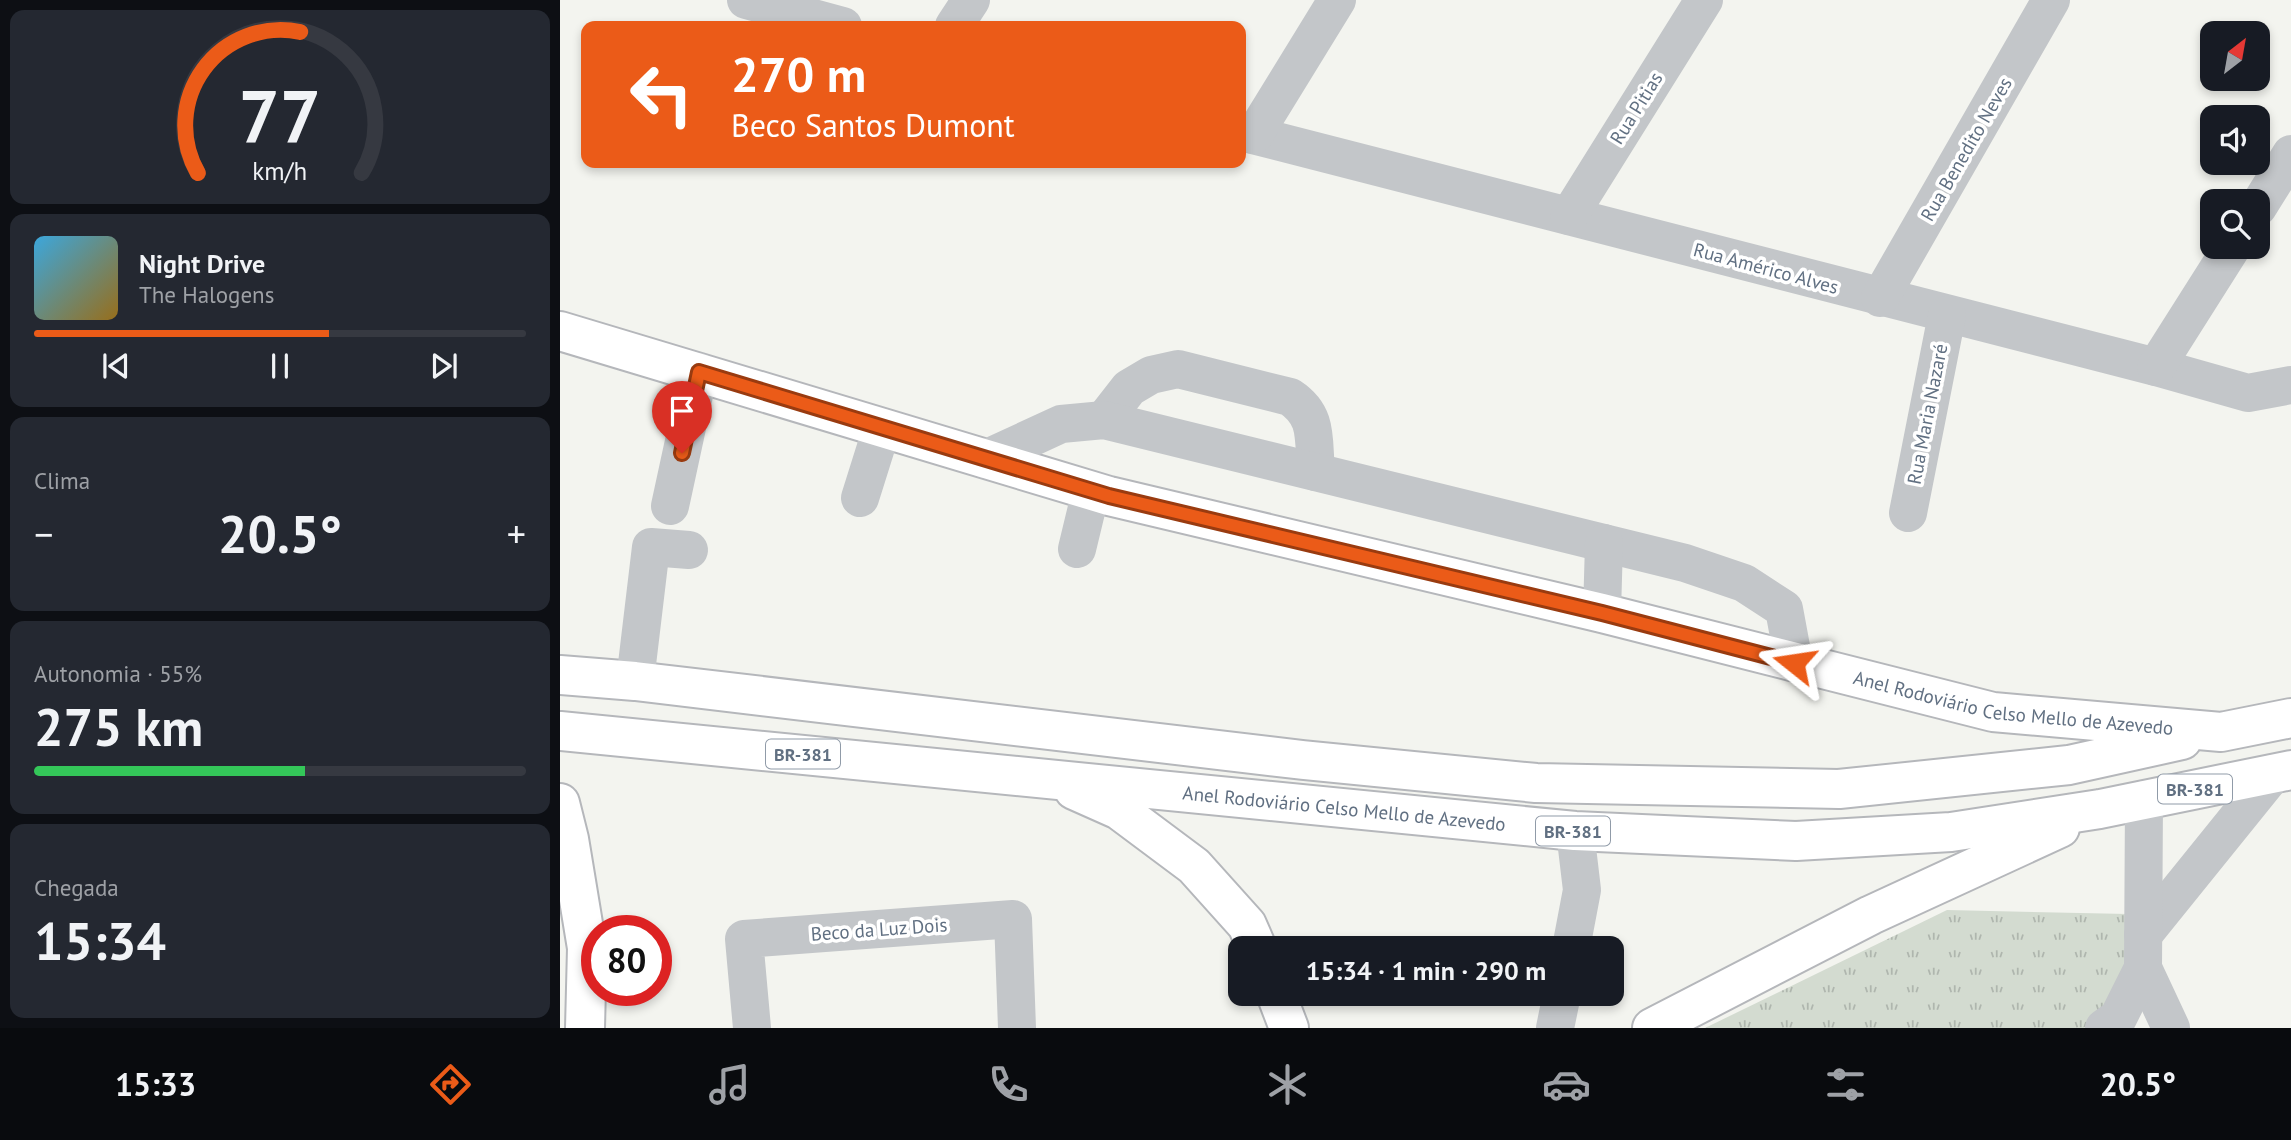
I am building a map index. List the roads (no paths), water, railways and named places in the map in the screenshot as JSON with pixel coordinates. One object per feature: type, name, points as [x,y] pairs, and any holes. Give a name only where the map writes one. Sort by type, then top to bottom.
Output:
[{"type":"highway","name":"Anel Rodoviário Celso Mello de Azevedo","points":[[560,331],[1091,491],[1602,613],[1993,712],[2221,732],[2291,718]]},
{"type":"highway","points":[[560,675],[635,681],[1303,760],[1536,783],[1839,789],[2069,765],[2221,732]]},
{"type":"highway","name":"Anel Rodoviário Celso Mello de Azevedo","points":[[560,731],[1575,831],[1796,841],[1951,832],[2100,809],[2282,772]]},
{"type":"highway","points":[[1047,777],[1119,810],[1194,866],[1247,925],[1252,936]]},
{"type":"highway","points":[[560,803],[569,838],[587,948],[585,1028]]},
{"type":"highway","points":[[1652,1028],[1871,915],[2100,809]]},
{"type":"highway","points":[[1281,1006],[1289,1028]]},
{"type":"street","points":[[746,0],[824,21]]},
{"type":"street","points":[[957,21],[971,0]]},
{"type":"street","points":[[1247,134],[1337,0]]},
{"type":"street","name":"Rua Pitias","points":[[1569,216],[1704,0]]},
{"type":"street","name":"Rua Benedito Neves","points":[[1880,298],[2051,0]]},
{"type":"street","name":"Rua Américo Alves","points":[[1247,134],[2156,367],[2248,393],[2291,385]]},
{"type":"street","points":[[2269,189],[2291,154]]},
{"type":"street","points":[[2156,367],[2224,259]]},
{"type":"street","name":"Rua Maria Nazaré","points":[[1908,513],[1947,315]]},
{"type":"street","points":[[1104,420],[1129,388],[1151,375],[1178,369],[1290,397],[1302,405],[1311,418],[1316,472]]},
{"type":"street","points":[[670,506],[699,372]]},
{"type":"street","points":[[985,459],[1061,424],[1104,420],[1604,543],[1744,583],[1784,609],[1794,663]]},
{"type":"street","points":[[860,498],[882,428]]},
{"type":"street","points":[[1077,549],[1091,491]]},
{"type":"street","points":[[1602,613],[1604,543]]},
{"type":"street","points":[[635,681],[651,547],[689,550]]},
{"type":"street","points":[[2104,1028],[2118,1017],[2143,952],[2282,772]]},
{"type":"street","points":[[2144,800],[2143,952],[2171,1028]]},
{"type":"street","points":[[1573,936],[1582,890],[1575,831]]},
{"type":"street","name":"Beco da Luz Dois","points":[[752,1028],[744,939],[1013,919],[1017,1028]]},
{"type":"street","points":[[1555,1028],[1560,1006]]}]
